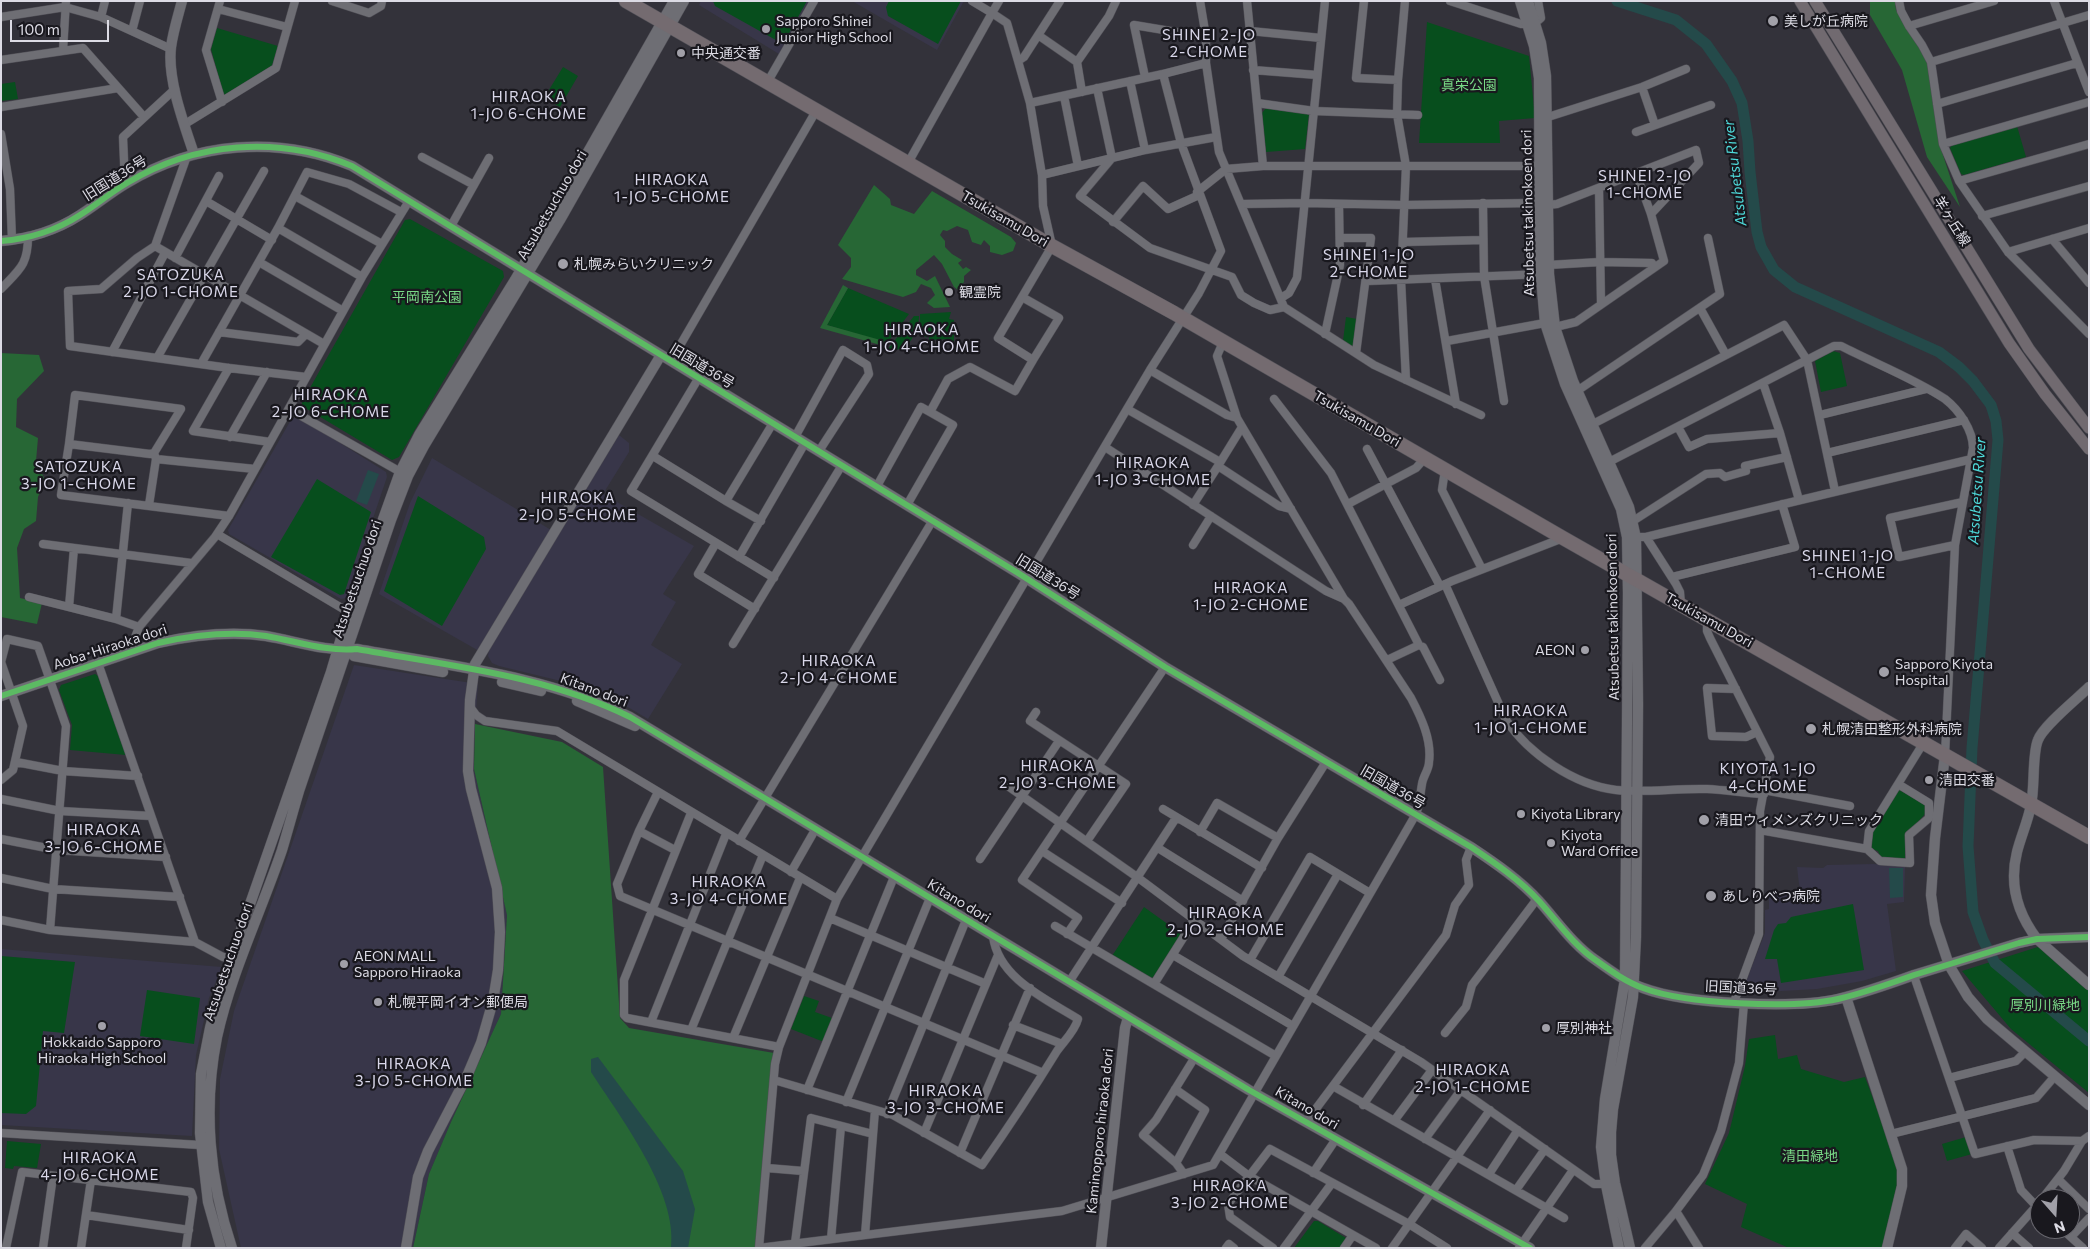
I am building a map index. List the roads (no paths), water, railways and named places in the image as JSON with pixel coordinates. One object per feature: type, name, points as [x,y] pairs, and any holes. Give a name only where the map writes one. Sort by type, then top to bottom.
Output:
[{"type":"highway","name":"Tsukisamu Dori","points":[[626,1],[2089,837]]},
{"type":"main road","name":"羊ヶ丘線","points":[[1800,1],[2010,343],[2045,394],[2089,449]]},
{"type":"main road","name":"羊ヶ丘線","points":[[1814,1],[2029,349],[2089,428]]},
{"type":"street","points":[[101,17],[105,1]]},
{"type":"street","points":[[132,31],[140,1]]},
{"type":"street","points":[[182,1],[171,49],[175,89],[191,155],[155,246],[137,258],[101,289],[68,291],[70,346],[229,368],[306,376]]},
{"type":"street","points":[[185,124],[276,68],[295,1]]},
{"type":"street","points":[[336,2],[369,13],[381,6],[382,1]]},
{"type":"street","name":"Atsubetsuchuo dori","points":[[666,24],[674,1]]},
{"type":"street","name":"Atsubetsuchuo dori","points":[[232,1248],[216,1192],[209,1132],[211,1078],[218,1037],[239,965],[282,850],[343,650],[350,613],[404,474],[424,446],[666,24],[684,1]]},
{"type":"street","points":[[767,82],[814,1]]},
{"type":"street","points":[[972,1],[1007,23],[1030,103],[1042,175],[1042,206],[1052,246],[998,338],[1033,360]]},
{"type":"street","points":[[908,163],[999,1]]},
{"type":"street","points":[[1018,61],[1024,57],[1060,1]]},
{"type":"street","points":[[1082,92],[1077,62],[1109,16],[1116,1]]},
{"type":"street","points":[[1200,1],[1206,37],[1206,64],[1216,137],[1226,169],[1284,307],[1374,365],[1481,415]]},
{"type":"street","points":[[1247,1],[1263,166]]},
{"type":"street","points":[[1281,298],[1289,293],[1297,278],[1325,1]]},
{"type":"street","points":[[1364,1],[1356,78],[1398,80]]},
{"type":"street","points":[[1405,1],[1397,114],[1406,166],[1401,280],[1406,380]]},
{"type":"street","points":[[1450,1],[1521,24],[1532,24],[1542,18],[1538,1]]},
{"type":"street","name":"Atsubetsu takinokoen dori","points":[[1520,1],[1532,24],[1544,58],[1544,204],[1549,326],[1566,362],[1574,393],[1606,464],[1629,507],[1636,537],[1632,577],[1633,694],[1630,981],[1603,1119],[1602,1147],[1610,1184],[1619,1248]]},
{"type":"street","name":"Atsubetsu takinokoen dori","points":[[1528,1],[1532,24]]},
{"type":"street","points":[[1899,1],[1901,11],[1908,26],[1922,45],[1931,62],[1942,144],[1959,181],[2008,252],[2089,334]]},
{"type":"street","points":[[1908,26],[1994,1]]},
{"type":"street","points":[[2054,1],[2089,92]]},
{"type":"street","points":[[63,50],[66,4]]},
{"type":"street","points":[[1,17],[66,4],[101,17],[171,49]]},
{"type":"street","points":[[222,102],[206,50],[219,5],[287,27]]},
{"type":"street","points":[[1931,62],[2089,15]]},
{"type":"street","points":[[1145,77],[1134,26],[1206,37]]},
{"type":"street","points":[[1250,31],[1321,38]]},
{"type":"street","points":[[1038,36],[1077,62]]},
{"type":"street","points":[[1,60],[83,48],[144,117]]},
{"type":"street","points":[[1937,104],[2077,63]]},
{"type":"street","points":[[1030,103],[1206,64]]},
{"type":"street","points":[[1544,117],[1642,87],[1686,69]]},
{"type":"street","points":[[1253,70],[1317,75]]},
{"type":"street","points":[[1163,74],[1181,143],[1198,194],[1221,251],[1199,293],[1150,370],[1026,578],[838,899],[779,1047],[774,1080],[759,1248],[1062,1211],[1213,1165],[1416,814],[1420,802],[1422,782],[1430,762],[1426,732],[1419,714],[1387,660],[1344,599],[1237,418],[1217,356],[1224,342]]},
{"type":"street","points":[[1130,81],[1145,150]]},
{"type":"street","points":[[1642,87],[1655,125]]},
{"type":"street","points":[[1,107],[118,88]]},
{"type":"street","points":[[1097,88],[1112,158]]},
{"type":"street","points":[[125,184],[123,137],[175,89]]},
{"type":"street","points":[[1064,96],[1078,166]]},
{"type":"street","points":[[1942,144],[2089,102]]},
{"type":"street","points":[[1257,104],[1314,111],[1418,116]]},
{"type":"street","points":[[1636,132],[1711,105]]},
{"type":"street","points":[[671,361],[816,111]]},
{"type":"street","points":[[1,134],[10,189],[6,241]]},
{"type":"street","points":[[1042,175],[1145,150],[1216,137]]},
{"type":"street","points":[[1959,181],[2089,144]]},
{"type":"street","name":"旧国道36号","points":[[6,241],[56,227],[79,216],[125,184],[158,166],[191,155],[240,146],[273,147],[329,157],[361,170],[698,379],[933,520],[1165,667],[1471,847],[1514,877],[1537,899],[1586,953],[1614,973],[1664,994],[1739,1002],[1799,1003],[1837,999],[2019,943],[2037,939],[2089,937]]},
{"type":"street","points":[[1242,204],[1557,204],[1696,150],[1699,163],[1651,214]]},
{"type":"street","points":[[422,157],[474,185]]},
{"type":"street","points":[[451,226],[489,158]]},
{"type":"street","points":[[1112,158],[1080,196],[1150,248],[1232,277],[1241,295],[1254,303],[1270,310],[1284,307]]},
{"type":"street","points":[[1113,222],[1143,186],[1168,209],[1198,194],[1226,169],[1263,166],[1544,166]]},
{"type":"street","points":[[157,358],[264,171]]},
{"type":"street","points":[[201,364],[272,240],[307,172],[348,184],[402,212]]},
{"type":"street","points":[[1446,341],[1493,332],[1576,322],[1664,261],[1651,214],[1636,173]]},
{"type":"street","points":[[175,258],[219,176]]},
{"type":"street","points":[[1982,216],[2089,186]]},
{"type":"street","points":[[1598,188],[1601,303]]},
{"type":"street","points":[[295,196],[382,244]]},
{"type":"street","points":[[138,650],[134,640],[139,627],[217,534],[229,516],[362,277],[410,201]]},
{"type":"street","points":[[206,202],[272,240]]},
{"type":"street","points":[[1483,203],[1484,276],[1504,400]]},
{"type":"street","points":[[1325,334],[1340,265],[1339,204]]},
{"type":"street","points":[[278,228],[362,277]]},
{"type":"street","points":[[2008,252],[2089,228]]},
{"type":"street","points":[[1,289],[24,264],[28,253],[28,236]]},
{"type":"street","points":[[1340,238],[1371,238],[1367,281],[1356,353]]},
{"type":"street","points":[[1574,393],[1720,294],[1708,238]]},
{"type":"street","points":[[2052,239],[2089,283]]},
{"type":"street","points":[[1403,242],[1484,240]]},
{"type":"street","points":[[155,246],[324,344]]},
{"type":"street","points":[[112,352],[165,253]]},
{"type":"street","points":[[259,262],[343,311]]},
{"type":"street","points":[[1367,281],[1435,280],[1546,271],[1600,262],[1652,263],[1654,267]]},
{"type":"street","points":[[1435,280],[1456,404]]},
{"type":"street","points":[[930,412],[948,379],[970,367],[1015,391],[1058,318],[1022,297]]},
{"type":"street","points":[[1700,308],[1726,355]]},
{"type":"street","points":[[1589,426],[1784,325],[1807,360],[1835,491]]},
{"type":"street","points":[[219,332],[298,342],[306,334]]},
{"type":"street","points":[[1606,464],[1834,346],[1841,346],[1946,400],[1964,420],[1973,441],[1972,459],[1955,545],[1949,757],[1938,815],[1931,895],[1937,928],[1949,965],[1977,1008],[2025,1052],[2089,1105]]},
{"type":"street","points":[[795,436],[843,350],[867,365],[869,374],[819,451]]},
{"type":"street","points":[[406,1248],[418,1177],[428,1151],[467,1076],[479,1048],[489,1019],[498,970],[500,922],[497,888],[468,771],[470,707],[475,664],[661,355]]},
{"type":"street","points":[[229,368],[193,431],[270,442]]},
{"type":"street","points":[[1150,370],[1237,418]]},
{"type":"street","points":[[230,437],[267,372]]},
{"type":"street","points":[[698,379],[631,491],[774,578]]},
{"type":"street","points":[[1763,383],[1780,433],[1799,500]]},
{"type":"street","points":[[1820,415],[1926,389]]},
{"type":"street","points":[[149,505],[155,456],[181,409],[75,395],[61,495],[229,516]]},
{"type":"street","points":[[1274,399],[1331,473],[1419,645],[1423,647],[1440,680]]},
{"type":"street","points":[[877,486],[922,407],[953,425],[907,505]]},
{"type":"street","points":[[289,408],[404,474]]},
{"type":"street","points":[[1127,409],[1219,464],[1279,506],[1291,509]]},
{"type":"street","points":[[1828,453],[1964,420]]},
{"type":"street","points":[[726,501],[773,423]]},
{"type":"street","points":[[1678,426],[1689,447],[1707,439],[1780,433]]},
{"type":"street","points":[[1194,505],[1242,427]]},
{"type":"street","points":[[739,557],[805,443]]},
{"type":"street","points":[[68,444],[254,469]]},
{"type":"street","points":[[1105,447],[1326,591],[1344,599]]},
{"type":"street","points":[[1367,448],[1442,585],[1500,707],[1521,740],[1546,760],[1576,778],[1604,788],[1632,790],[1707,789],[1764,792],[1850,806]]},
{"type":"street","points":[[653,456],[761,521]]},
{"type":"street","points":[[1633,521],[1706,474],[1720,473],[1725,476],[1746,471],[1745,466],[1787,457]]},
{"type":"street","points":[[1348,504],[1416,468],[1425,458]]},
{"type":"street","points":[[1681,604],[1680,592],[1672,577],[1636,537],[1972,459]]},
{"type":"street","name":"Atsubetsu takinokoen dori","points":[[1606,464],[1621,508],[1636,537]]},
{"type":"street","points":[[734,644],[842,465]]},
{"type":"street","points":[[1445,470],[1442,490],[1482,569]]},
{"type":"street","name":"Atsubetsuchuo dori","points":[[221,1248],[208,1202],[200,1144],[201,1074],[212,1018],[404,474]]},
{"type":"street","points":[[1955,545],[1898,557],[1890,518],[1963,502]]},
{"type":"street","points":[[116,619],[128,503]]},
{"type":"street","points":[[1672,577],[1795,547],[1782,504]]},
{"type":"street","points":[[1193,545],[1211,516]]},
{"type":"street","points":[[739,841],[933,520]]},
{"type":"street","points":[[217,534],[350,613]]},
{"type":"street","points":[[1399,605],[1442,585],[1563,538]]},
{"type":"street","points":[[716,543],[698,574],[755,609]]},
{"type":"street","points":[[44,544],[191,563]]},
{"type":"street","points":[[69,607],[74,548]]},
{"type":"street","points":[[29,597],[116,619],[139,627]]},
{"type":"street","points":[[1646,1248],[1703,1175],[1721,1132],[1739,1063],[1739,1002],[1759,934],[1760,830],[1770,757],[1707,631],[1706,619]]},
{"type":"street","name":"Aoba･Hiraoka dori","points":[[6,694],[178,638],[233,634],[267,637],[343,650]]},
{"type":"street","points":[[1,780],[13,770],[24,726],[6,694],[1,662],[7,638],[38,646],[66,726],[50,930]]},
{"type":"street","points":[[1387,660],[1419,645]]},
{"type":"street","name":"Kitano dori","points":[[343,650],[358,648],[473,674],[528,680],[574,693],[630,717],[665,740],[1128,1018],[1255,1093],[1524,1246]]},
{"type":"street","points":[[98,664],[195,942]]},
{"type":"street","points":[[1067,934],[1078,918],[1022,880],[1165,667]]},
{"type":"street","points":[[2089,687],[2043,731],[2038,740],[2032,804],[2014,868],[2014,886],[2023,916],[2037,939],[2089,985]]},
{"type":"street","points":[[1736,689],[1708,688],[1712,736],[1746,737],[1757,732]]},
{"type":"street","points":[[470,707],[476,715],[485,721],[556,731],[838,899]]},
{"type":"street","points":[[1036,712],[1030,721],[1126,784],[1088,841]]},
{"type":"street","points":[[980,859],[1059,741]]},
{"type":"street","points":[[1867,849],[1869,831],[1924,742]]},
{"type":"street","points":[[16,762],[62,770],[138,776]]},
{"type":"street","points":[[1221,939],[1278,838],[1326,762]]},
{"type":"street","points":[[1005,784],[1088,841],[1250,960],[1402,1050],[1594,1184],[1610,1184]]},
{"type":"street","points":[[1760,830],[1867,849],[1880,861],[1910,864],[1909,835],[1928,818],[1929,803],[1898,784]]},
{"type":"street","points":[[658,792],[617,884],[620,896],[728,940],[807,976],[847,990],[1043,1073]]},
{"type":"street","points":[[1,800],[60,811],[151,816]]},
{"type":"street","points":[[1200,832],[1217,803],[1278,838]]},
{"type":"street","points":[[1163,809],[1262,868]]},
{"type":"street","points":[[691,813],[624,980],[624,1015],[627,1018],[779,1047]]},
{"type":"street","points":[[1069,982],[1176,818]]},
{"type":"street","points":[[791,872],[815,830]]},
{"type":"street","points":[[639,831],[675,850]]},
{"type":"street","points":[[651,1022],[726,834]]},
{"type":"street","points":[[1,839],[57,850],[166,857]]},
{"type":"street","points":[[1306,1122],[1446,936],[1455,905],[1468,885],[1466,860],[1471,847]]},
{"type":"street","points":[[1158,848],[1243,901]]},
{"type":"street","points":[[1042,851],[1122,903]]},
{"type":"street","points":[[690,1030],[763,855]]},
{"type":"street","points":[[1250,960],[1310,856],[1370,894]]},
{"type":"street","points":[[1278,977],[1338,874]]},
{"type":"street","points":[[807,1090],[894,877]]},
{"type":"street","points":[[1,878],[53,889],[180,898]]},
{"type":"street","points":[[733,1038],[800,878]]},
{"type":"street","points":[[846,1102],[930,898]]},
{"type":"street","points":[[1445,1032],[1466,1007],[1472,985],[1537,899]]},
{"type":"street","points":[[830,918],[986,984]]},
{"type":"street","points":[[1154,984],[1195,919]]},
{"type":"street","points":[[1,920],[50,930],[195,942],[223,957],[232,959]]},
{"type":"street","points":[[887,1114],[966,920]]},
{"type":"street","points":[[1055,926],[1276,1056]]},
{"type":"street","points":[[774,1080],[887,1114],[982,1165],[1076,1025],[1078,1019],[1015,978],[998,954],[993,936]]},
{"type":"street","points":[[924,1133],[998,954]]},
{"type":"street","points":[[1173,955],[1293,1026]]},
{"type":"street","points":[[1914,976],[1975,1154],[2034,1140],[2085,1139]]},
{"type":"street","points":[[960,1153],[1002,1056],[1013,1024],[1030,988]]},
{"type":"street","points":[[1846,997],[1902,1169],[1903,1179],[1887,1248]]},
{"type":"street","name":"Kaminopporo hiraoka dori","points":[[1101,1248],[1125,1028],[1128,1018]]},
{"type":"street","points":[[1013,1024],[1062,1044]]},
{"type":"street","points":[[1363,1105],[1402,1050]]},
{"type":"street","points":[[1949,1078],[2016,1061],[2025,1052]]},
{"type":"street","points":[[1184,1174],[1176,1163],[1143,1135],[1156,1120],[1195,1057]]},
{"type":"street","points":[[1394,1121],[1432,1070]]},
{"type":"street","points":[[1891,1134],[2036,1098],[2055,1076]]},
{"type":"street","points":[[1333,1086],[1363,1105],[1458,1156],[1564,1218]]},
{"type":"street","points":[[1175,1089],[1205,1110],[1176,1163]]},
{"type":"street","points":[[1425,1139],[1461,1090]]},
{"type":"street","points":[[865,1235],[876,1110]]},
{"type":"street","points":[[1392,1248],[1490,1110]]},
{"type":"street","points":[[795,1243],[811,1118],[874,1134]]},
{"type":"street","points":[[831,1239],[841,1126]]},
{"type":"street","points":[[1489,1174],[1518,1130]]},
{"type":"street","points":[[1,1133],[200,1144]]},
{"type":"street","points":[[1313,1173],[1336,1139]]},
{"type":"street","points":[[2051,1189],[2085,1139]]},
{"type":"street","points":[[2007,1146],[2021,1190],[2030,1197]]},
{"type":"street","points":[[1273,1248],[1230,1217],[1228,1204],[1270,1149],[1408,1224],[1435,1245],[1447,1248]]},
{"type":"street","points":[[1516,1190],[1546,1149]]},
{"type":"street","points":[[1220,1154],[1249,1176],[1376,1248]]},
{"type":"street","points":[[766,1168],[803,1171]]},
{"type":"street","points":[[1524,1246],[1572,1170]]},
{"type":"street","points":[[6,1248],[22,1172],[191,1192],[194,1198],[186,1248]]},
{"type":"street","points":[[43,1248],[53,1176]]},
{"type":"street","points":[[2058,1179],[2089,1209]]},
{"type":"street","points":[[81,1248],[91,1180]]},
{"type":"street","points":[[1284,1248],[1332,1183]]},
{"type":"street","name":"Atsubetsu takinokoen dori","points":[[1610,1184],[1630,1248]]},
{"type":"street","points":[[1676,1211],[1699,1248]]},
{"type":"street","points":[[1998,1248],[2030,1214]]},
{"type":"street","points":[[86,1215],[189,1230]]},
{"type":"street","points":[[2080,1228],[2089,1218]]},
{"type":"street","points":[[2012,1233],[2028,1248]]},
{"type":"street","points":[[1955,1248],[1966,1234],[1982,1248]]},
{"type":"street","points":[[1344,1248],[1353,1235]]},
{"type":"street","points":[[2073,1239],[2083,1248]]},
{"type":"street","points":[[1226,1248],[1229,1244],[1234,1248]]},
{"type":"waterway","name":"Atsubetsu River","points":[[1617,1],[1676,20],[1706,44],[1732,81],[1742,103],[1748,141],[1757,232],[1761,247],[1774,270],[1795,287],[1939,352],[1959,367],[1973,381],[1991,405],[1996,421],[1998,440],[1972,748],[1968,846],[1973,912],[1983,940],[1995,963],[2089,1041]]},
{"type":"place","name":"美しが丘病院","points":[[1773,21]]},
{"type":"place","name":"Sapporo Shinei Junior High School","points":[[766,29]]},
{"type":"place","name":"中央通交番","points":[[681,53]]},
{"type":"place","name":"札幌みらいクリニック","points":[[563,264]]},
{"type":"place","name":"観霊院","points":[[949,292]]},
{"type":"place","name":"AEON","points":[[1585,650]]},
{"type":"place","name":"Sapporo Kiyota Hospital","points":[[1884,672]]},
{"type":"place","name":"札幌清田整形外科病院","points":[[1811,729]]},
{"type":"place","name":"清田交番","points":[[1929,780]]},
{"type":"place","name":"Kiyota Library","points":[[1521,814]]},
{"type":"place","name":"清田ウィメンズクリニック","points":[[1704,820]]},
{"type":"place","name":"Kiyota Ward Office","points":[[1551,843]]},
{"type":"place","name":"あしりべつ病院","points":[[1711,896]]},
{"type":"place","name":"AEON MALL Sapporo Hiraoka","points":[[344,964]]},
{"type":"place","name":"札幌平岡イオン郵便局","points":[[378,1002]]},
{"type":"place","name":"Hokkaido Sapporo Hiraoka High School","points":[[102,1026]]},
{"type":"place","name":"厚別神社","points":[[1546,1028]]},
{"type":"district","name":"SHINEI 2-JO 2-CHOME","points":[[1209,44]]},
{"type":"district","name":"HIRAOKA 1-JO 6-CHOME","points":[[529,106]]},
{"type":"district","name":"SHINEI 2-JO 1-CHOME","points":[[1645,184]]},
{"type":"district","name":"HIRAOKA 1-JO 5-CHOME","points":[[672,188]]},
{"type":"district","name":"SHINEI 1-JO 2-CHOME","points":[[1369,264]]},
{"type":"district","name":"SATOZUKA 2-JO 1-CHOME","points":[[181,284]]},
{"type":"district","name":"HIRAOKA 1-JO 4-CHOME","points":[[922,338]]},
{"type":"district","name":"HIRAOKA 2-JO 6-CHOME","points":[[331,404]]},
{"type":"district","name":"HIRAOKA 1-JO 3-CHOME","points":[[1153,472]]},
{"type":"district","name":"SATOZUKA 3-JO 1-CHOME","points":[[79,476]]},
{"type":"district","name":"HIRAOKA 2-JO 5-CHOME","points":[[578,506]]},
{"type":"district","name":"SHINEI 1-JO 1-CHOME","points":[[1848,564]]},
{"type":"district","name":"HIRAOKA 1-JO 2-CHOME","points":[[1251,596]]},
{"type":"district","name":"HIRAOKA 2-JO 4-CHOME","points":[[839,670]]},
{"type":"district","name":"HIRAOKA 1-JO 1-CHOME","points":[[1531,720]]},
{"type":"district","name":"HIRAOKA 2-JO 3-CHOME","points":[[1058,774]]},
{"type":"district","name":"KIYOTA 1-JO 4-CHOME","points":[[1768,778]]},
{"type":"district","name":"HIRAOKA 3-JO 6-CHOME","points":[[104,838]]},
{"type":"district","name":"HIRAOKA 3-JO 4-CHOME","points":[[729,890]]},
{"type":"district","name":"HIRAOKA 2-JO 2-CHOME","points":[[1226,922]]},
{"type":"district","name":"HIRAOKA 3-JO 5-CHOME","points":[[414,1072]]},
{"type":"district","name":"HIRAOKA 2-JO 1-CHOME","points":[[1473,1078]]},
{"type":"district","name":"HIRAOKA 3-JO 3-CHOME","points":[[946,1100]]},
{"type":"district","name":"HIRAOKA 4-JO 6-CHOME","points":[[100,1166]]},
{"type":"district","name":"HIRAOKA 3-JO 2-CHOME","points":[[1230,1194]]},
{"type":"park label","name":"真栄公園","points":[[1469,85]]},
{"type":"park label","name":"平岡南公園","points":[[427,297]]},
{"type":"park label","name":"厚別川緑地","points":[[2045,1005]]},
{"type":"park label","name":"清田緑地","points":[[1810,1156]]}]
